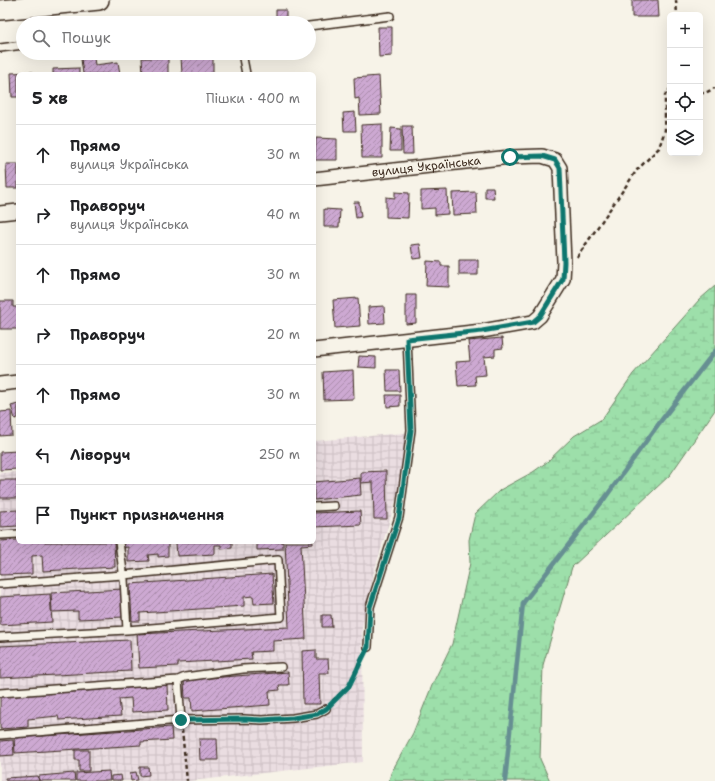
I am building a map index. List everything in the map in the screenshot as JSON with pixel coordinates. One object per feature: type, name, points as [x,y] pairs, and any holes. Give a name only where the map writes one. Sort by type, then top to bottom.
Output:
[{"type":"main road","points":[[0,10],[99,0]]},
{"type":"street","name":"вулиця Українська","points":[[316,179],[510,157],[542,156],[555,160],[560,168],[564,262],[563,279]]},
{"type":"street","points":[[0,213],[16,211]]},
{"type":"street","points":[[316,350],[482,331],[533,322],[540,316],[563,279]]},
{"type":"street","points":[[0,384],[16,382]]},
{"type":"lane","points":[[316,25],[390,16]]},
{"type":"lane","points":[[0,48],[16,46]]},
{"type":"lane","points":[[243,60],[246,72]]},
{"type":"lane","points":[[368,647],[370,607],[399,518],[411,430],[407,339]]},
{"type":"lane","points":[[316,507],[334,506]]},
{"type":"lane","points":[[0,535],[16,534]]},
{"type":"lane","points":[[119,544],[127,630]]},
{"type":"lane","points":[[0,584],[123,575],[278,560],[281,617],[127,630],[0,637]]},
{"type":"lane","points":[[0,694],[178,680],[185,677],[243,669],[281,667]]},
{"type":"lane","points":[[178,680],[181,720]]},
{"type":"lane","points":[[0,735],[181,720],[262,720],[293,718],[317,714],[326,709]]},
{"type":"path","points":[[676,0],[677,12]]},
{"type":"path","points":[[703,93],[715,88]]},
{"type":"path","points":[[563,279],[636,170],[659,148],[665,130],[665,94],[667,92]]},
{"type":"path","points":[[326,709],[349,686],[368,647]]},
{"type":"path","points":[[181,720],[187,781]]},
{"type":"shaded area","points":[[416,432],[373,576],[362,628],[363,762],[190,781],[0,781],[0,473],[16,472],[16,544],[316,544],[316,441]]},
{"type":"green space","points":[[715,286],[715,410],[670,475],[572,567],[543,665],[540,759],[550,781],[389,781],[391,773],[413,733],[433,683],[452,644],[470,563],[469,540],[475,514],[500,490],[533,472],[547,462],[574,436],[602,419],[633,374],[699,300]]},
{"type":"building","points":[[632,0],[658,0],[659,17],[632,17]]},
{"type":"building","points":[[276,10],[286,10],[286,16],[276,16]]},
{"type":"building","points":[[378,27],[392,27],[392,56],[379,57]]},
{"type":"building","points":[[81,60],[94,60],[95,65],[118,62],[120,72],[83,72]]},
{"type":"building","points":[[142,60],[168,60],[168,72],[143,72]]},
{"type":"building","points":[[181,60],[213,60],[213,72],[182,72]]},
{"type":"building","points":[[79,68],[79,72],[53,72],[53,69]]},
{"type":"building","points":[[11,73],[16,73],[16,97],[12,97]]},
{"type":"building","points":[[379,76],[381,114],[360,115],[359,98],[355,99],[354,78]]},
{"type":"building","points":[[355,112],[356,131],[344,131],[343,113]]},
{"type":"building","points":[[382,124],[382,158],[362,158],[361,125]]},
{"type":"building","points":[[402,126],[412,126],[413,154],[403,154]]},
{"type":"building","points":[[391,128],[401,129],[401,151],[390,151]]},
{"type":"building","points":[[316,138],[337,139],[337,160],[316,160]]},
{"type":"building","points":[[6,164],[16,164],[16,188],[7,188]]},
{"type":"building","points":[[485,187],[493,187],[494,198],[485,198]]},
{"type":"building","points":[[447,190],[448,214],[435,215],[435,208],[421,209],[421,191]]},
{"type":"building","points":[[395,192],[409,193],[408,218],[386,217],[386,197],[395,198]]},
{"type":"building","points":[[476,192],[477,214],[453,215],[452,193]]},
{"type":"building","points":[[354,202],[359,202],[361,217],[356,218]]},
{"type":"building","points":[[324,209],[340,210],[339,227],[324,227]]},
{"type":"building","points":[[420,244],[422,258],[413,259],[411,245]]},
{"type":"building","points":[[459,260],[478,260],[478,275],[459,275]]},
{"type":"building","points":[[427,261],[441,262],[441,266],[449,266],[449,287],[426,286]]},
{"type":"building","points":[[406,295],[416,295],[416,323],[406,324]]},
{"type":"building","points":[[358,298],[360,326],[335,328],[333,300]]},
{"type":"building","points":[[0,301],[13,301],[13,307],[16,307],[16,329],[0,329]]},
{"type":"building","points":[[384,306],[385,323],[369,324],[368,307]]},
{"type":"building","points":[[502,338],[503,348],[495,349],[495,356],[484,357],[486,375],[475,376],[476,385],[458,386],[456,362],[470,361],[468,341]]},
{"type":"building","points":[[359,356],[376,357],[376,368],[358,367]]},
{"type":"building","points":[[353,370],[354,399],[324,400],[323,372]]},
{"type":"building","points":[[386,370],[399,370],[400,391],[387,391]]},
{"type":"building","points":[[386,395],[400,395],[400,406],[387,407]]},
{"type":"building","points":[[16,405],[16,419],[15,419],[11,406]]},
{"type":"building","points":[[11,411],[12,435],[0,436],[0,412]]},
{"type":"building","points":[[16,451],[16,469],[0,470],[0,452]]},
{"type":"building","points":[[386,471],[387,519],[374,519],[373,482],[361,483],[361,472]]},
{"type":"building","points":[[360,478],[361,495],[316,500],[316,482]]},
{"type":"building","points":[[0,480],[16,480],[16,498],[0,498]]},
{"type":"building","points":[[16,510],[16,526],[0,527],[0,511]]},
{"type":"building","points":[[360,511],[361,525],[316,527],[316,513]]},
{"type":"building","points":[[16,540],[16,544],[114,544],[115,567],[43,571],[42,555],[32,556],[32,574],[0,575],[0,541]]},
{"type":"building","points":[[121,544],[168,544],[168,556],[158,557],[158,554],[148,555],[149,561],[128,562],[128,547],[121,548]]},
{"type":"building","points":[[176,544],[232,544],[232,548],[221,549],[221,545],[215,545],[215,554],[177,556]]},
{"type":"building","points":[[257,544],[283,544],[283,549],[257,550]]},
{"type":"building","points":[[285,544],[313,544],[301,545],[306,639],[273,641],[273,651],[251,652],[252,659],[178,663],[178,666],[139,668],[137,634],[289,627]]},
{"type":"building","points":[[272,574],[274,603],[254,604],[253,596],[244,597],[244,606],[140,613],[140,621],[132,621],[130,584]]},
{"type":"building","points":[[123,589],[124,617],[78,619],[78,611],[52,612],[51,593]]},
{"type":"building","points":[[50,594],[52,622],[0,625],[0,597]]},
{"type":"building","points":[[322,615],[331,615],[332,627],[322,627]]},
{"type":"building","points":[[130,640],[131,671],[0,678],[0,646]]},
{"type":"building","points":[[316,650],[316,659],[328,659],[329,673],[319,673],[320,704],[303,704],[302,651]]},
{"type":"building","points":[[288,672],[289,685],[279,685],[280,690],[269,691],[270,705],[192,711],[191,698],[185,698],[184,680]]},
{"type":"building","points":[[167,685],[168,710],[132,712],[131,698],[119,699],[121,716],[59,720],[58,716],[28,719],[28,727],[0,729],[0,697]]},
{"type":"building","points":[[171,727],[172,740],[141,742],[141,745],[15,753],[14,738]]},
{"type":"building","points":[[199,739],[217,739],[218,760],[200,760]]},
{"type":"building","points":[[13,740],[14,755],[0,756],[0,741]]},
{"type":"building","points":[[75,750],[89,750],[89,771],[79,771],[79,760],[75,760]]},
{"type":"building","points":[[140,767],[148,767],[149,775],[140,776]]},
{"type":"building","points":[[109,771],[110,781],[76,781],[76,773]]},
{"type":"building","points":[[136,772],[138,780],[131,781],[130,773]]},
{"type":"building","points":[[74,773],[75,781],[39,781],[39,776]]},
{"type":"building","points":[[121,775],[122,781],[111,781],[111,776]]},
{"type":"building","points":[[38,776],[39,781],[6,781],[5,778]]},
{"type":"waterway","points":[[505,781],[523,603],[605,498],[660,422],[715,351]]},
{"type":"route","points":[[181,720],[262,720],[293,718],[317,714],[326,709],[349,686],[368,647],[370,607],[399,518],[411,430],[407,339],[482,331],[533,322],[540,316],[563,279],[564,262],[560,168],[555,160],[542,156],[510,157]]}]
